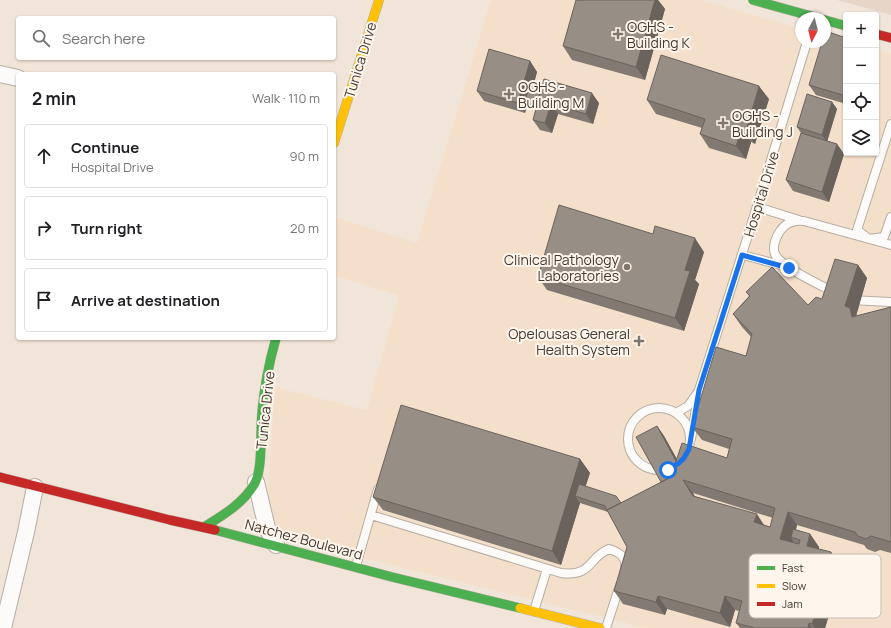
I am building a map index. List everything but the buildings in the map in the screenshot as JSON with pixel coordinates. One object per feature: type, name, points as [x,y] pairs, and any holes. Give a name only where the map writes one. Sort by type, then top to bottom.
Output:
[{"type":"street","name":"Tunica Drive","points":[[336,137],[379,0]]},
{"type":"street","points":[[753,0],[795,12]]},
{"type":"street","points":[[831,22],[843,25]]},
{"type":"street","points":[[879,35],[891,38]]},
{"type":"street","points":[[0,74],[16,78]]},
{"type":"street","name":"Tunica Drive","points":[[276,340],[266,381],[261,422],[260,460],[256,482],[267,528],[276,545]]},
{"type":"street","name":"Natchez Boulevard","points":[[0,477],[35,487],[91,499],[170,520],[276,545],[356,567],[600,628]]},
{"type":"street","points":[[204,527],[224,515],[256,482]]},
{"type":"street","points":[[2,628],[26,532],[35,487]]},
{"type":"lane","name":"Hospital Drive","points":[[676,413],[667,409],[656,408],[646,411],[637,417],[631,425],[628,435],[628,445],[632,455],[639,463],[647,468],[668,470],[677,465],[684,458],[689,449],[699,390],[805,48]]},
{"type":"lane","points":[[891,124],[857,230],[870,240],[884,237],[891,217]]},
{"type":"lane","points":[[757,207],[891,245]]},
{"type":"lane","points":[[804,221],[796,220],[789,223],[778,235],[774,244],[774,253],[779,260],[789,268],[851,300],[891,302]]},
{"type":"lane","points":[[742,255],[789,268]]},
{"type":"lane","points":[[691,439],[689,429],[684,420],[676,413],[688,406],[699,390]]},
{"type":"lane","points":[[356,567],[381,479]]},
{"type":"lane","points":[[371,515],[565,574],[587,569],[604,551],[609,549],[620,554],[624,557],[625,565],[606,628]]},
{"type":"lane","points":[[533,611],[547,569]]},
{"type":"shaded area","name":"Opelousas General Health System","points":[[491,0],[701,0],[795,27],[795,48],[831,48],[831,41],[843,41],[843,156],[879,156],[879,51],[891,54],[891,628],[647,628],[306,544],[279,530],[272,520],[269,510],[268,495],[275,387],[367,410],[399,296],[336,276],[336,218],[417,243]]},
{"type":"shaded area","points":[[837,0],[891,0],[891,15]]},
{"type":"traffic: fast","points":[[753,0],[796,12]]},
{"type":"traffic: fast","points":[[831,22],[843,25]]},
{"type":"traffic: fast","points":[[204,527],[239,503],[255,483],[258,476],[264,394],[276,340]]},
{"type":"traffic: fast","points":[[215,530],[392,577],[520,608]]},
{"type":"traffic: slow","points":[[336,137],[379,0]]},
{"type":"traffic: slow","points":[[520,608],[600,628]]},
{"type":"traffic: jam","points":[[879,35],[891,38]]},
{"type":"traffic: jam","points":[[0,477],[215,530]]},
{"type":"place","name":"OGHS - Building K","points":[[618,34]]},
{"type":"place","name":"OGHS - Building M","points":[[509,94]]},
{"type":"place","name":"OGHS - Building J","points":[[723,123]]},
{"type":"place","name":"Clinical Pathology Laboratories","points":[[627,267]]},
{"type":"place","name":"Opelousas General Health System","points":[[639,341]]},
{"type":"route","points":[[668,470],[677,465],[684,458],[689,449],[699,390],[742,255],[789,268]]}]
